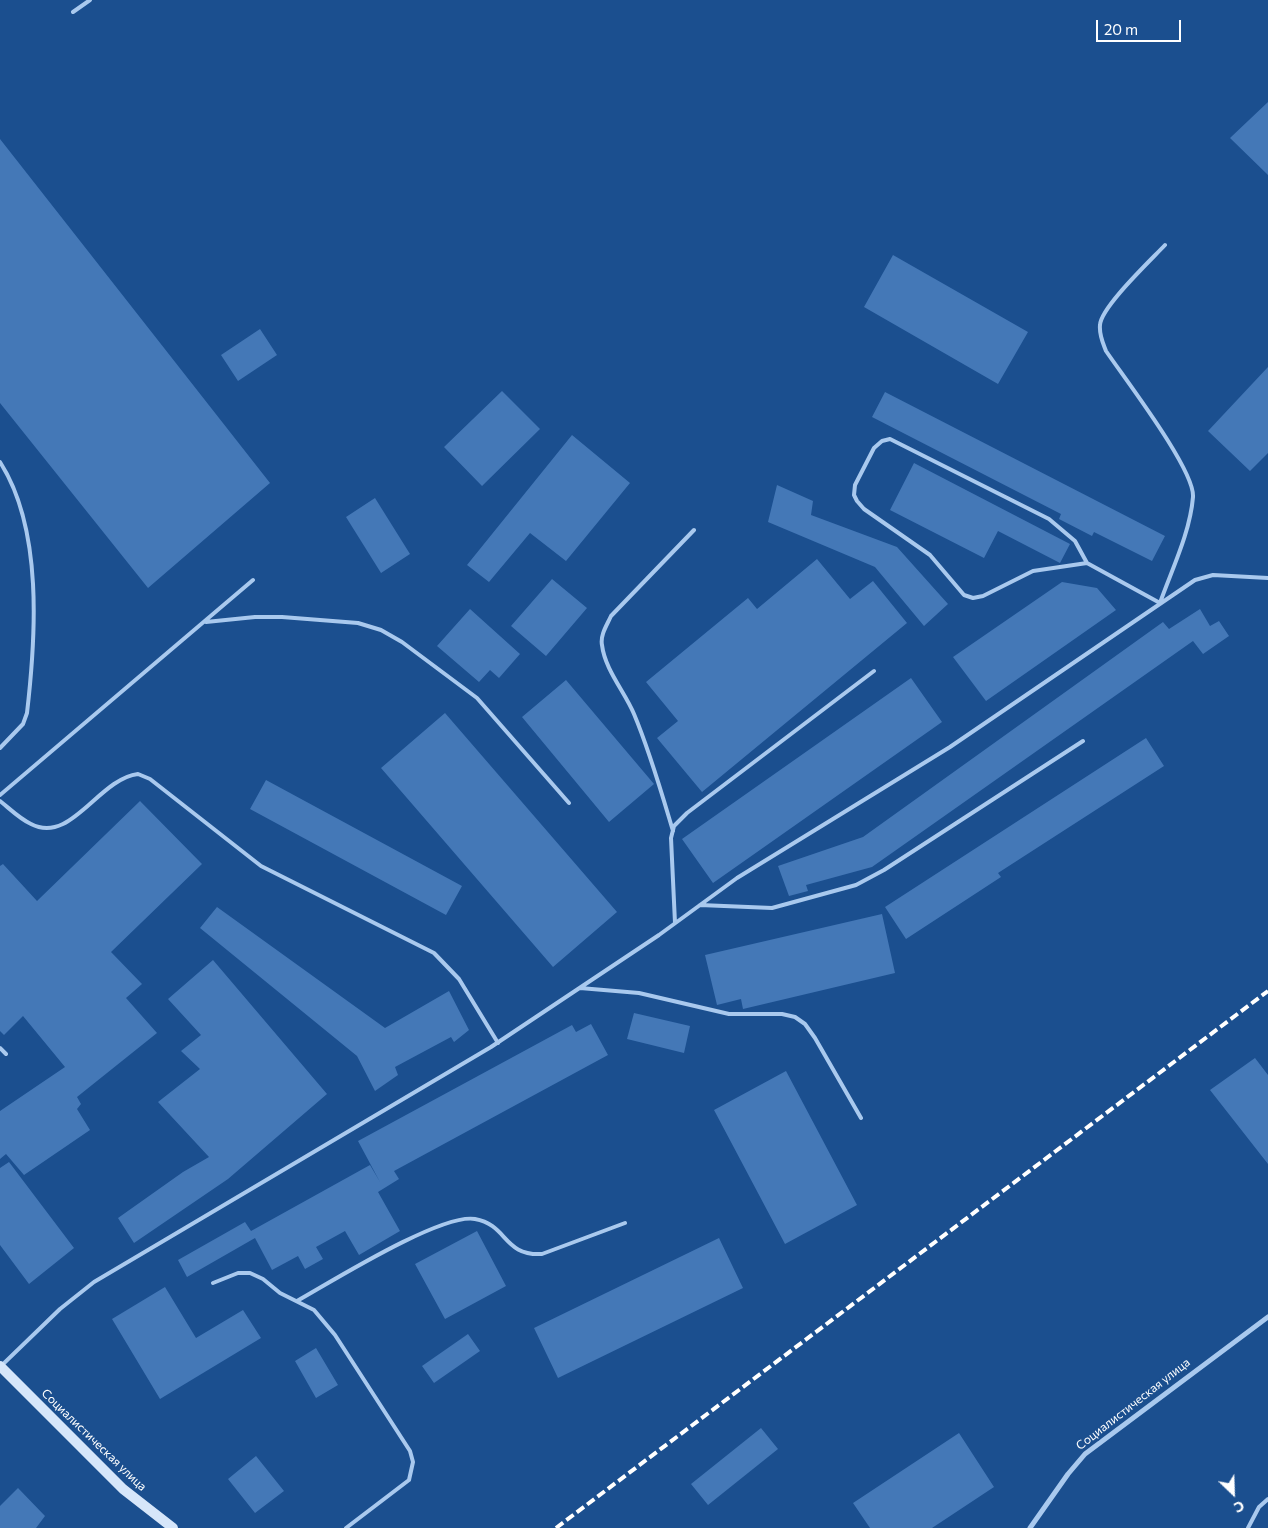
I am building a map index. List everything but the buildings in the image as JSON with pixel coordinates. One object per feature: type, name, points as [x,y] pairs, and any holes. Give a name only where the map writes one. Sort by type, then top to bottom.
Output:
[{"type":"main road","name":"Социалистическая улица","points":[[0,1366],[123,1489],[174,1528]]},
{"type":"street","name":"Социалистическая улица","points":[[1030,1528],[1068,1474],[1085,1454],[1268,1317]]},
{"type":"lane","points":[[73,12],[90,0]]},
{"type":"lane","points":[[1160,603],[1189,519],[1193,496],[1191,481],[1106,351],[1100,338],[1100,324],[1106,310],[1165,245]]},
{"type":"lane","points":[[1087,563],[1033,571],[983,596],[973,598],[964,595],[930,555],[864,509],[854,494],[855,485],[874,448],[882,441],[890,439],[1049,519],[1075,541],[1087,563],[1160,603]]},
{"type":"lane","points":[[0,462],[15,488],[34,584],[27,713],[23,724],[0,748]]},
{"type":"lane","points":[[675,923],[670,852],[673,831],[640,730],[601,644],[603,633],[611,616],[694,530]]},
{"type":"lane","points":[[0,1366],[60,1309],[94,1282],[498,1043],[675,923],[762,861],[950,746],[1204,575],[1268,578]]},
{"type":"lane","points":[[0,796],[253,580]]},
{"type":"lane","points":[[206,622],[240,618],[282,617],[358,623],[381,630],[402,642],[477,698],[569,803]]},
{"type":"lane","points":[[673,831],[687,813],[874,671]]},
{"type":"lane","points":[[699,905],[772,908],[856,885],[884,870],[1083,741]]},
{"type":"lane","points":[[0,800],[33,826],[44,828],[56,827],[79,814],[116,781],[138,774],[150,779],[261,866],[434,953],[459,979],[498,1043]]},
{"type":"lane","points":[[580,988],[639,993],[729,1014],[782,1014],[795,1017],[805,1024],[816,1038],[861,1118]]},
{"type":"lane","points":[[0,1048],[6,1054]]},
{"type":"lane","points":[[297,1301],[422,1233],[452,1221],[471,1219],[492,1225],[512,1247],[530,1255],[542,1254],[625,1223]]},
{"type":"lane","points":[[213,1283],[238,1273],[250,1274],[264,1279],[280,1293],[314,1310],[335,1336],[410,1451],[413,1462],[409,1480],[346,1528]]},
{"type":"lane","points":[[1248,1528],[1259,1506],[1268,1499]]},
{"type":"railway","points":[[556,1528],[1268,991]]}]
